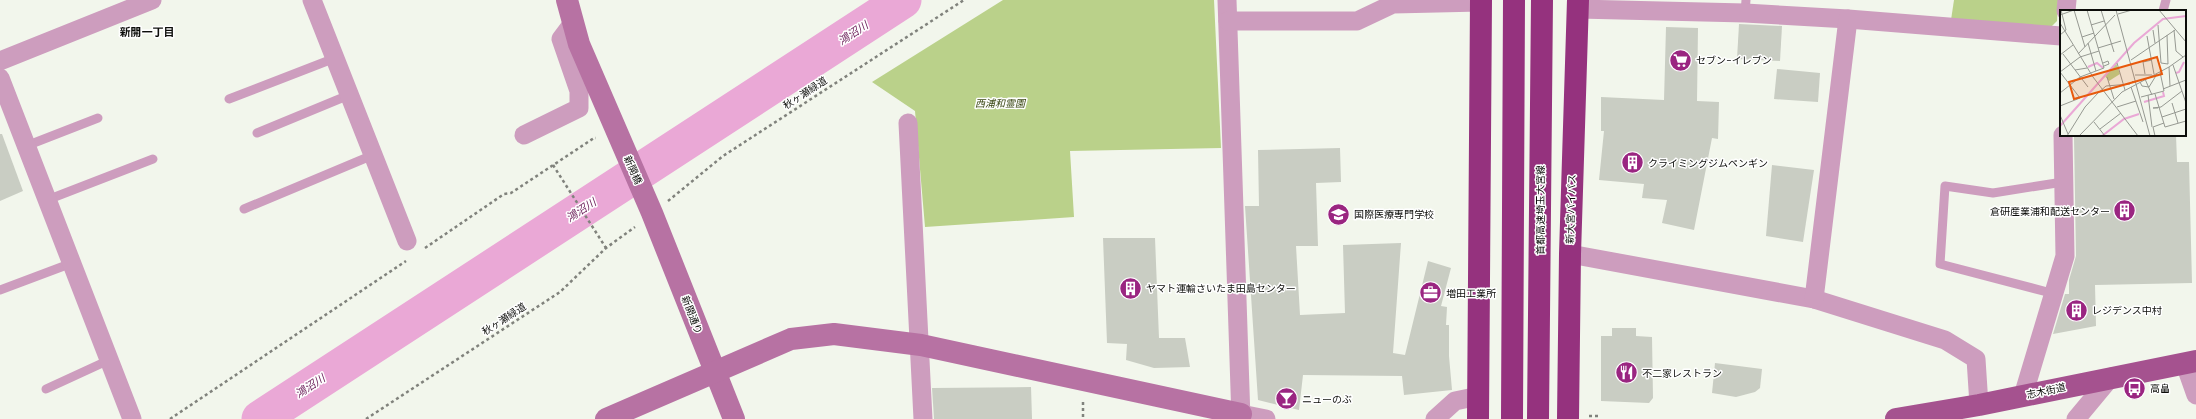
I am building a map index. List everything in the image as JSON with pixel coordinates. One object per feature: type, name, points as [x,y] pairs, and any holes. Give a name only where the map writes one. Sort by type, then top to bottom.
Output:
[{"type":"highway","points":[[1507,0],[1507,417]]},
{"type":"highway","points":[[1507,417],[1514,0]]},
{"type":"highway","name":"首都高速埼玉大宮線","points":[[1542,0],[1542,414]]},
{"type":"highway","points":[[1542,414],[1551,0]]},
{"type":"highway","points":[[1478,419],[1481,1]]},
{"type":"highway","name":"新大宮バイパス","points":[[1568,419],[1570,254],[1578,4]]},
{"type":"main road","name":"志木街道","points":[[1896,419],[1979,405],[2190,363]]},
{"type":"street","points":[[0,61],[152,0]]},
{"type":"street","points":[[312,0],[406,241]]},
{"type":"street","points":[[524,135],[579,108],[579,91],[561,39],[573,23],[567,0]]},
{"type":"street","points":[[1227,0],[1241,416]]},
{"type":"street","points":[[2066,10],[2067,0]]},
{"type":"street","points":[[1228,21],[1357,21],[1393,4],[1481,1]]},
{"type":"street","points":[[1578,4],[1746,6],[1848,19],[2060,36]]},
{"type":"street","points":[[1814,299],[1848,19]]},
{"type":"street","name":"新開橋","points":[[573,23],[579,44],[615,130],[658,207]]},
{"type":"street","points":[[0,78],[132,419]]},
{"type":"street","points":[[908,123],[921,346],[923,419]]},
{"type":"street","points":[[2023,396],[2055,294],[2065,256],[2063,136]]},
{"type":"street","name":"新開通り","points":[[658,207],[715,373],[734,419]]},
{"type":"street","points":[[1570,254],[1814,299],[1945,340],[1976,359],[1979,405]]},
{"type":"street","points":[[606,419],[791,339],[834,334],[921,346],[1241,416],[1266,419]]},
{"type":"street","points":[[2190,363],[2196,395]]},
{"type":"street","points":[[2076,419],[2111,378]]},
{"type":"street","points":[[1435,419],[1455,401],[1479,396]]},
{"type":"lane","points":[[2163,10],[2166,0]]},
{"type":"lane","points":[[229,99],[335,58]]},
{"type":"lane","points":[[257,133],[349,95]]},
{"type":"lane","points":[[26,146],[98,118]]},
{"type":"lane","points":[[244,210],[373,155]]},
{"type":"lane","points":[[47,200],[153,159]]},
{"type":"lane","points":[[2055,294],[1940,264],[1945,186],[1993,193],[2063,182]]},
{"type":"lane","points":[[0,290],[72,263]]},
{"type":"lane","points":[[46,389],[109,360]]},
{"type":"path","name":"秋ヶ瀬緑道","points":[[658,207],[723,156],[964,0]]},
{"type":"path","points":[[553,164],[606,248]]},
{"type":"path","name":"秋ヶ瀬緑道","points":[[366,419],[560,292],[606,248],[636,226]]},
{"type":"path","points":[[1082,395],[1084,419]]},
{"type":"green space","name":"西浦和霊園","points":[[1003,0],[1214,0],[1221,148],[1070,151],[1074,217],[925,227],[915,111],[872,82]]},
{"type":"green space","points":[[1954,0],[2058,0],[2057,21],[2049,29],[1951,20]]},
{"type":"building","points":[[1739,24],[1782,26],[1780,61],[1737,59]]},
{"type":"building","points":[[1666,27],[1698,28],[1697,101],[1719,102],[1718,139],[1712,138],[1694,230],[1662,223],[1667,200],[1642,198],[1644,184],[1599,180],[1604,131],[1601,131],[1601,97],[1664,100]]},
{"type":"building","points":[[1777,69],[1820,73],[1818,102],[1774,99]]},
{"type":"building","points":[[0,134],[2,134],[23,191],[0,201]]},
{"type":"building","name":"倉研産業浦和配送センター","points":[[2176,136],[2177,162],[2189,162],[2192,283],[2095,285],[2096,326],[2053,334],[2065,294],[2069,294],[2069,280],[2076,256],[2074,137]]},
{"type":"building","points":[[1340,148],[1341,182],[1316,183],[1318,246],[1296,246],[1300,315],[1345,313],[1343,245],[1401,243],[1393,353],[1405,355],[1428,261],[1451,268],[1441,306],[1447,307],[1446,325],[1449,325],[1449,356],[1452,390],[1404,395],[1402,376],[1303,375],[1299,410],[1258,400],[1245,206],[1259,206],[1258,150]]},
{"type":"building","points":[[1772,165],[1814,170],[1803,242],[1766,236]]},
{"type":"building","name":"ヤマト運輸さいたま田島センター","points":[[1103,238],[1155,238],[1159,338],[1185,338],[1190,367],[1154,368],[1126,360],[1127,344],[1107,343]]},
{"type":"building","points":[[1612,328],[1636,328],[1636,336],[1652,337],[1653,398],[1649,403],[1601,401],[1601,336],[1612,336]]},
{"type":"building","points":[[1715,363],[1762,369],[1760,388],[1755,392],[1736,397],[1712,393]]},
{"type":"building","points":[[1031,387],[1032,419],[934,419],[932,388]]},
{"type":"waterway","name":"鴻沼川","points":[[260,419],[903,0]]},
{"type":"place","name":"セブン-イレブン","points":[[1681,60]]},
{"type":"place","name":"クライミングジムペンギン","points":[[1633,163]]},
{"type":"place","name":"倉研産業浦和配送センター","points":[[2125,211]]},
{"type":"place","name":"国際医療専門学校","points":[[1338,214]]},
{"type":"place","name":"ヤマト運輸さいたま田島センター","points":[[1131,288]]},
{"type":"place","name":"増田工業所","points":[[1431,293]]},
{"type":"place","name":"レジデンス中村","points":[[2077,310]]},
{"type":"place","name":"不二家レストラン","points":[[1627,373]]},
{"type":"place","name":"高畠","points":[[2135,388]]},
{"type":"place","name":"ニューのぶ","points":[[1287,399]]},
{"type":"district","name":"新開一丁目","points":[[147,32]]}]
